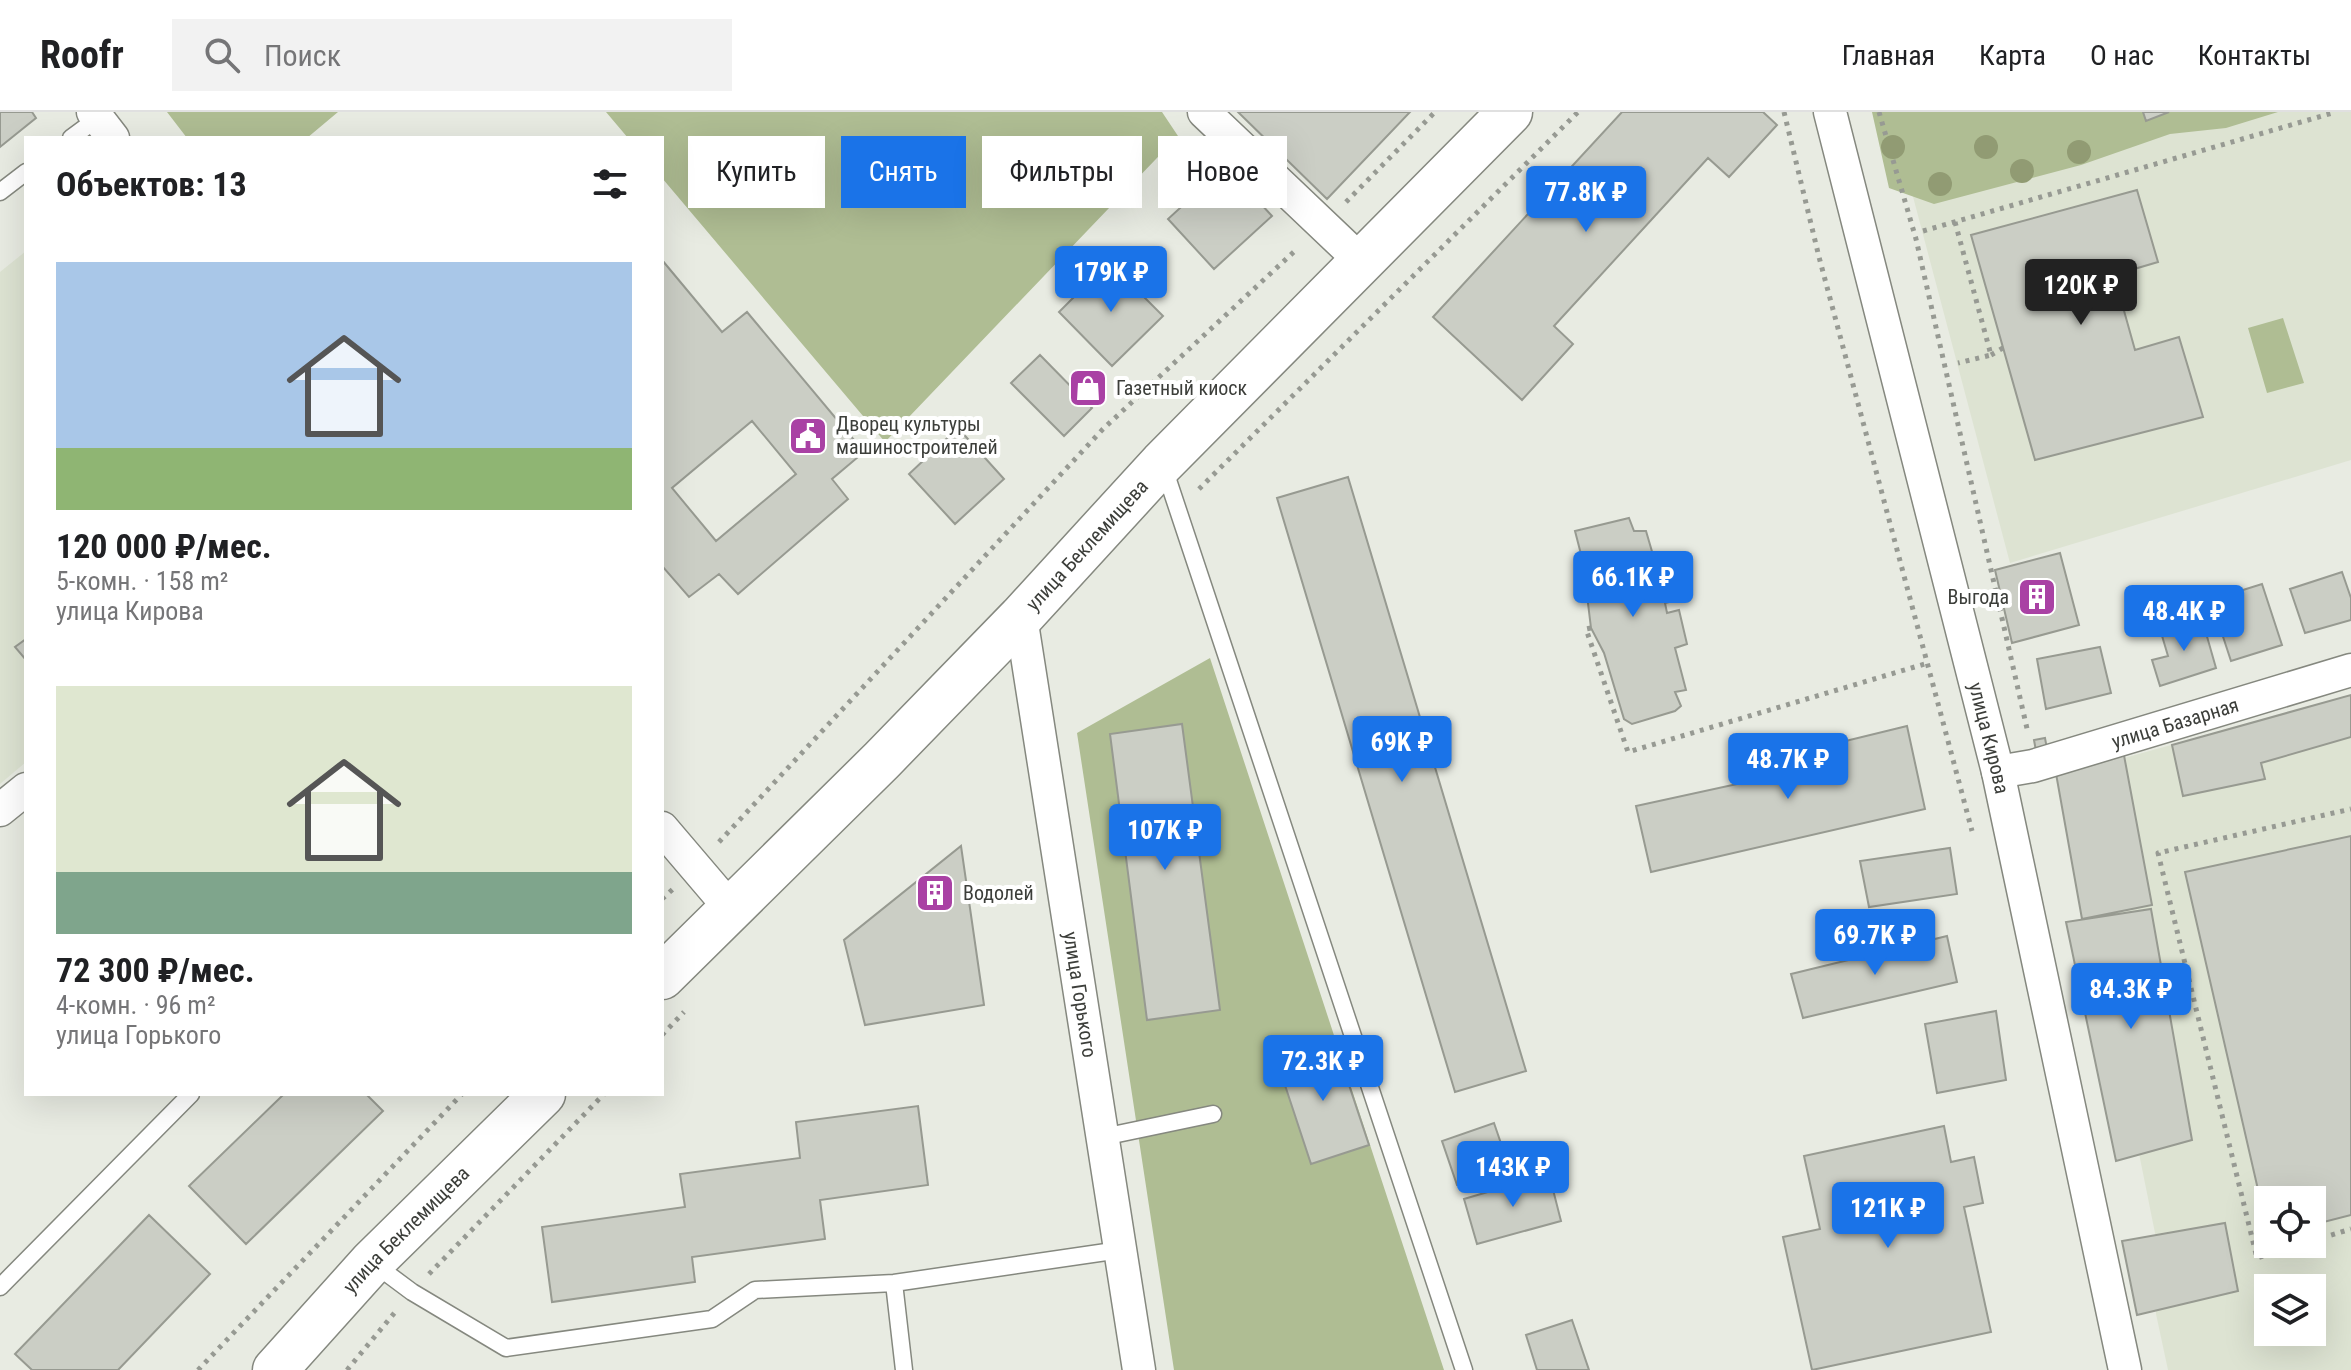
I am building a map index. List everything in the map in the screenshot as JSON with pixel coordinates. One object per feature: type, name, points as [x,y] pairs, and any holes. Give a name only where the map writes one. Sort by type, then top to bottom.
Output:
[{"type":"main road","name":"улица Беклемищева","points":[[664,975],[1021,617],[1162,463],[1510,112]]},
{"type":"main road","name":"улица Беклемищева","points":[[275,1370],[372,1262],[541,1096]]},
{"type":"street","points":[[1204,112],[1363,263]]},
{"type":"street","name":"улица Кирова","points":[[1830,112],[1998,772],[2125,1370]]},
{"type":"street","name":"улица Горького","points":[[1021,617],[1139,1370]]},
{"type":"street","name":"улица Базарная","points":[[1998,772],[2033,766],[2351,670]]},
{"type":"street","points":[[0,810],[24,791]]},
{"type":"street","points":[[664,830],[731,909]]},
{"type":"lane","points":[[75,136],[101,123]]},
{"type":"lane","points":[[0,192],[24,174]]},
{"type":"lane","points":[[1162,463],[1464,1370]]},
{"type":"lane","points":[[0,1287],[189,1096]]},
{"type":"lane","points":[[1103,1137],[1213,1114]]},
{"type":"lane","points":[[372,1262],[412,1292],[506,1348],[712,1319],[755,1290],[894,1283],[1120,1250]]},
{"type":"lane","points":[[894,1283],[904,1370]]},
{"type":"path","points":[[664,897],[695,868],[1103,429],[1322,227],[1435,112]]},
{"type":"path","points":[[1784,112],[1819,257],[1973,833]]},
{"type":"path","points":[[1923,231],[2336,112]]},
{"type":"path","points":[[1955,222],[1991,355]]},
{"type":"path","points":[[1958,363],[1991,355],[2003,348]]},
{"type":"path","points":[[1591,628],[1586,629],[1628,752],[1928,663]]},
{"type":"path","points":[[2254,1246],[2158,853],[2351,809]]},
{"type":"path","points":[[198,1370],[460,1096]]},
{"type":"path","points":[[347,1370],[412,1292],[602,1096]]},
{"type":"path","points":[[2326,1237],[2351,1229]]},
{"type":"shaded area","points":[[2014,112],[2351,112],[2351,460],[2010,563],[1907,174]]},
{"type":"shaded area","points":[[24,253],[24,764],[0,784],[0,272]]},
{"type":"shaded area","points":[[2351,695],[2351,1370],[2168,1370],[2156,1314],[2156,1238],[2063,775]]},
{"type":"green space","points":[[167,112],[338,112],[309,136],[185,136]]},
{"type":"green space","points":[[606,112],[1162,112],[1178,136],[1158,136],[1158,157],[1142,174],[1142,136],[982,136],[982,208],[1109,208],[885,442],[664,180],[664,136],[626,136]]},
{"type":"green space","points":[[1872,112],[2278,112],[2226,128],[2170,134],[2081,165],[1934,204],[1889,188]]},
{"type":"green space","points":[[2283,318],[2304,383],[2267,393],[2248,328]]},
{"type":"green space","points":[[1210,658],[1444,1370],[1174,1370],[1077,733]]},
{"type":"building","points":[[0,112],[32,112],[36,118],[0,147]]},
{"type":"building","points":[[1238,112],[1410,112],[1327,199],[1287,160],[1287,136],[1263,136]]},
{"type":"building","points":[[1622,112],[1763,112],[1777,125],[1729,177],[1708,158],[1554,326],[1573,344],[1522,400],[1433,317]]},
{"type":"building","points":[[2143,112],[2169,112],[2146,121]]},
{"type":"building","points":[[2137,190],[2158,262],[2114,275],[2135,350],[2179,337],[2203,417],[2035,460],[1971,235]]},
{"type":"building","points":[[1180,208],[1265,208],[1272,216],[1214,269],[1168,219]]},
{"type":"building","name":"Дворец культуры машиностроителей","points":[[664,262],[722,332],[747,312],[864,452],[832,479],[848,499],[738,594],[719,574],[689,597],[664,568]],"holes":[[[752,421],[796,474],[716,541],[672,488]]]},
{"type":"building","points":[[1109,262],[1163,316],[1112,366],[1059,312]]},
{"type":"building","points":[[1040,355],[1092,408],[1064,436],[1011,383]]},
{"type":"building","points":[[958,428],[1004,479],[955,524],[909,474]]},
{"type":"building","points":[[1348,477],[1526,1071],[1455,1092],[1277,498]]},
{"type":"building","points":[[1629,518],[1634,531],[1646,531],[1658,572],[1666,570],[1677,600],[1665,603],[1667,613],[1679,610],[1687,644],[1675,648],[1686,690],[1675,692],[1681,706],[1675,711],[1632,724],[1624,719],[1604,653],[1591,628],[1583,562],[1575,531]]},
{"type":"building","name":"Выгода","points":[[2060,553],[2079,625],[2012,643],[1995,570]]},
{"type":"building","points":[[2342,572],[2351,598],[2351,620],[2305,633],[2290,589]]},
{"type":"building","points":[[2262,584],[2282,645],[2231,661],[2211,600]]},
{"type":"building","points":[[2202,619],[2216,668],[2160,686],[2152,660],[2168,656],[2160,629]]},
{"type":"building","points":[[24,640],[24,658],[15,647]]},
{"type":"building","points":[[2100,647],[2111,693],[2046,709],[2037,659]]},
{"type":"building","points":[[2351,695],[2351,737],[2261,763],[2265,779],[2183,796],[2172,745]]},
{"type":"building","points":[[1182,724],[1220,1010],[1147,1020],[1110,734]]},
{"type":"building","points":[[1907,726],[1925,809],[1651,872],[1636,806],[1774,776],[1772,759]]},
{"type":"building","points":[[2045,738],[2047,749],[2036,751],[2034,740]]},
{"type":"building","points":[[2123,750],[2152,905],[2082,919],[2055,768]]},
{"type":"building","points":[[2351,836],[2351,1215],[2326,1221],[2326,1186],[2257,1186],[2185,872]]},
{"type":"building","name":"Водолей","points":[[961,846],[984,1005],[865,1025],[844,940]]},
{"type":"building","points":[[1950,848],[1957,894],[1869,907],[1860,861]]},
{"type":"building","points":[[2151,909],[2192,1140],[2116,1161],[2066,922]]},
{"type":"building","points":[[1947,936],[1957,982],[1803,1018],[1791,974]]},
{"type":"building","points":[[1996,1011],[2006,1080],[1937,1093],[1925,1024]]},
{"type":"building","points":[[1335,1043],[1369,1145],[1311,1164],[1277,1061]]},
{"type":"building","points":[[282,1096],[368,1096],[383,1111],[246,1244],[189,1186]]},
{"type":"building","points":[[918,1106],[928,1185],[820,1200],[825,1239],[692,1257],[695,1282],[552,1302],[542,1227],[685,1207],[680,1174],[800,1158],[796,1122]]},
{"type":"building","points":[[1494,1123],[1509,1167],[1457,1185],[1442,1141]]},
{"type":"building","points":[[1944,1126],[1951,1162],[1974,1157],[1983,1203],[1964,1207],[1991,1332],[1812,1370],[1783,1237],[1820,1229],[1804,1156]]},
{"type":"building","points":[[1549,1174],[1561,1221],[1477,1244],[1464,1199]]},
{"type":"building","points":[[149,1215],[210,1274],[118,1370],[32,1370],[15,1354]]},
{"type":"building","points":[[2225,1223],[2238,1291],[2137,1315],[2122,1241]]},
{"type":"building","points":[[1572,1320],[1589,1370],[1537,1370],[1526,1335]]},
{"type":"place","name":"Газетный киоск","points":[[1088,388]]},
{"type":"place","name":"Дворец культуры машиностроителей","points":[[808,436]]},
{"type":"place","name":"Выгода","points":[[2037,597]]},
{"type":"place","name":"Водолей","points":[[935,893]]}]
